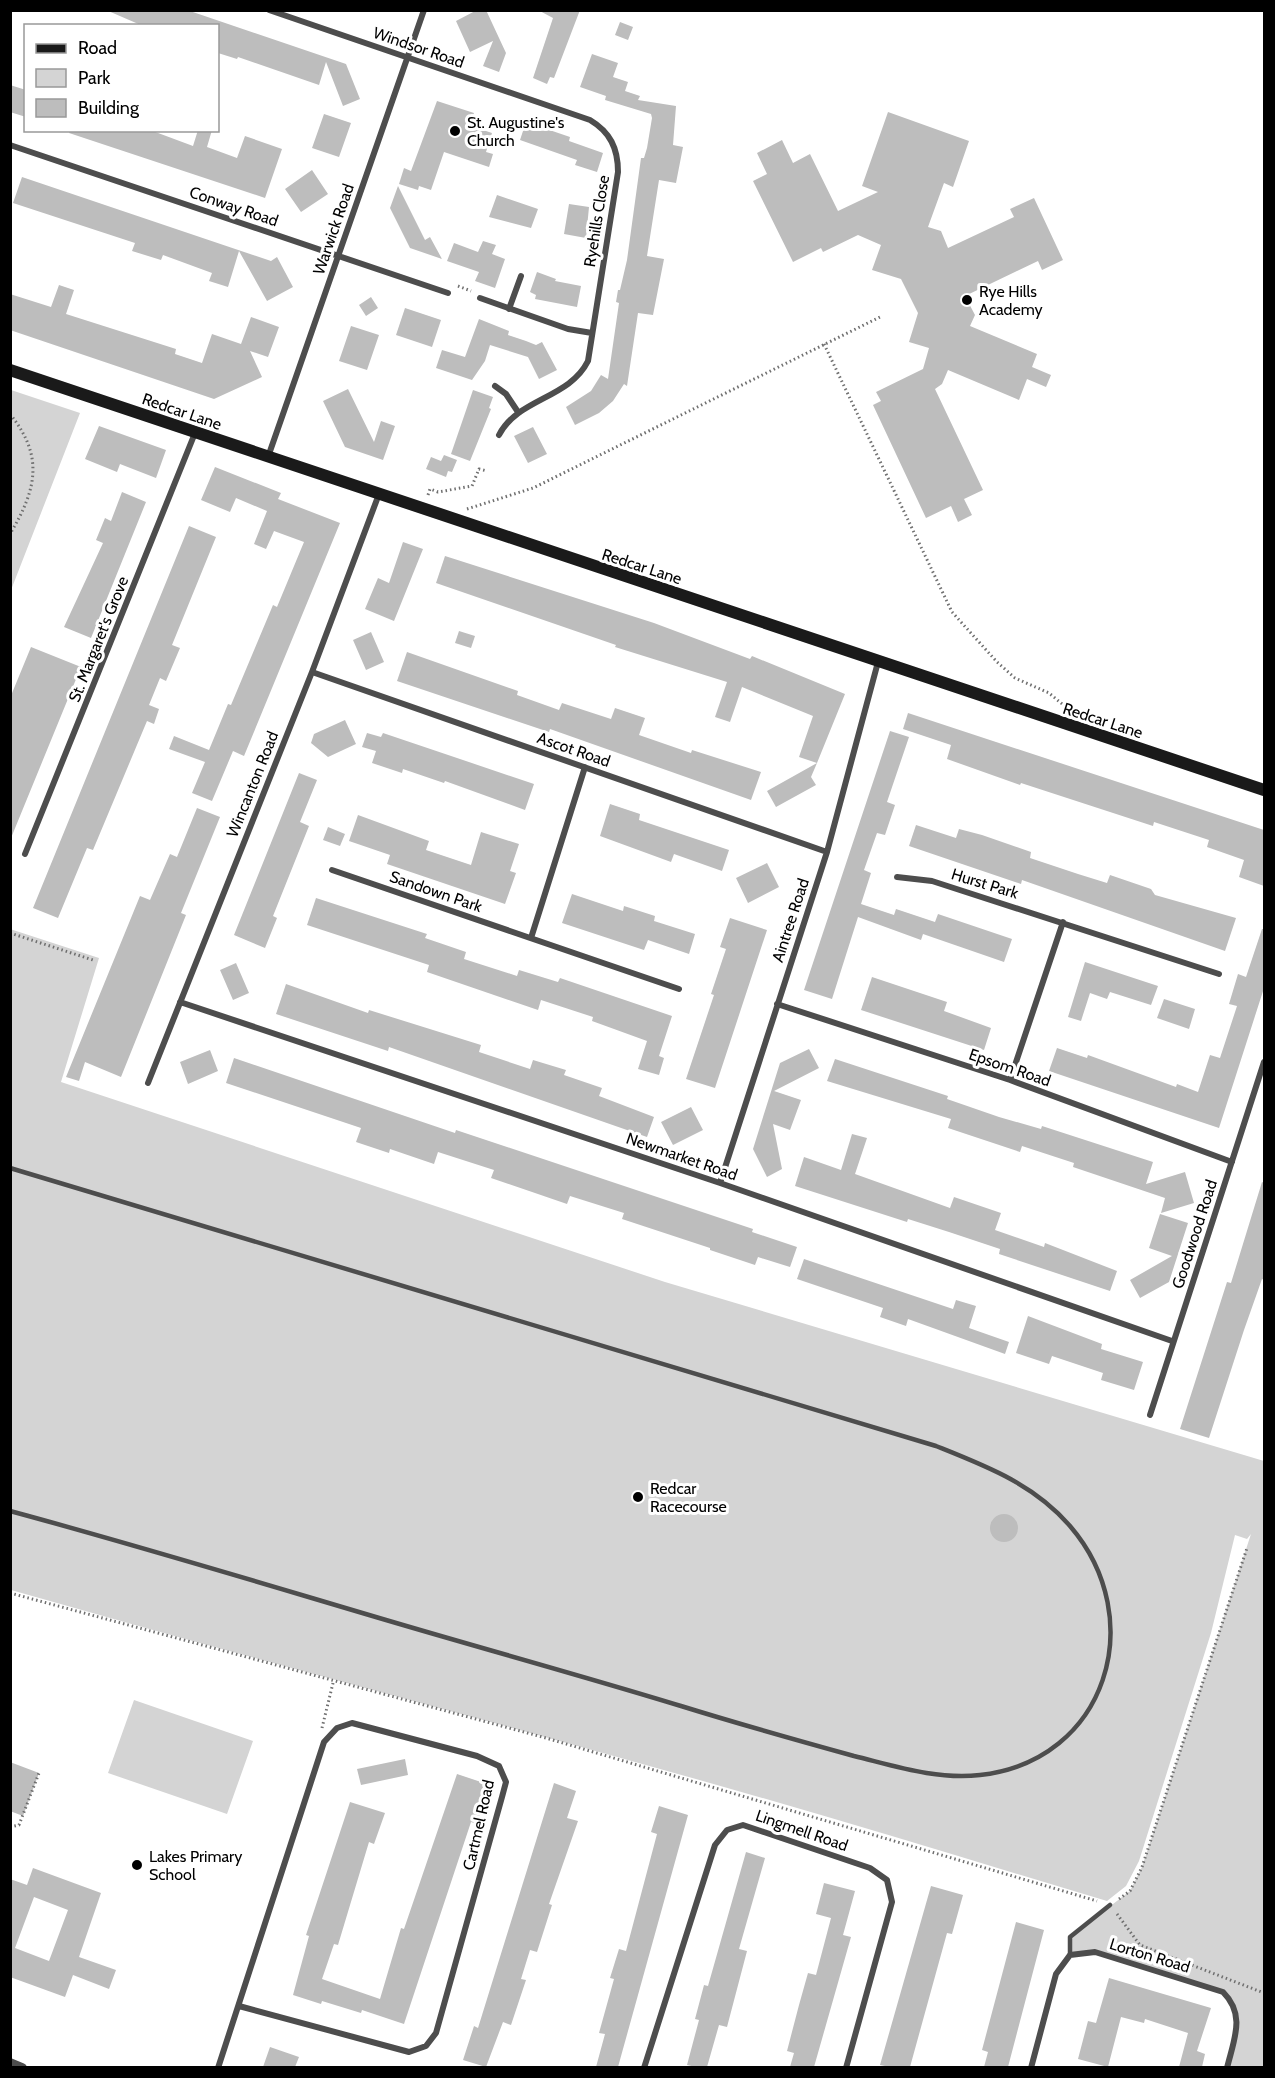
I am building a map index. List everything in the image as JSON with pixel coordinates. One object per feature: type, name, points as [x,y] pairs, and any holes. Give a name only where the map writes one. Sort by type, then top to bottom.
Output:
[{"type":"main road","name":"Redcar Lane","points":[[10,370],[439,516],[1264,790]]},
{"type":"street","name":"Windsor Road","points":[[269,10],[526,99]]},
{"type":"street","name":"Warwick Road","points":[[268,457],[424,10]]},
{"type":"street","name":"Ryehills Close","points":[[499,435],[505,423],[518,412],[567,387],[588,360],[618,172],[615,148],[601,127],[590,120],[526,99]]},
{"type":"street","name":"Conway Road","points":[[10,145],[448,293]]},
{"type":"street","points":[[509,309],[521,276]]},
{"type":"street","points":[[480,298],[568,330],[592,333]]},
{"type":"street","points":[[495,386],[506,394],[518,412]]},
{"type":"street","name":"St. Margaret's Grove","points":[[26,855],[195,433]]},
{"type":"street","name":"Wincanton Road","points":[[148,1083],[312,672],[379,494]]},
{"type":"street","name":"Aintree Road","points":[[720,1183],[827,852],[878,663]]},
{"type":"street","name":"Ascot Road","points":[[312,672],[827,852]]},
{"type":"street","points":[[531,938],[585,768]]},
{"type":"street","name":"Sandown Park","points":[[332,870],[679,988]]},
{"type":"street","name":"Hurst Park","points":[[897,876],[932,881],[1219,974]]},
{"type":"street","points":[[1010,1080],[1064,922]]},
{"type":"street","name":"Newmarket Road","points":[[180,1002],[720,1183],[1172,1341]]},
{"type":"street","name":"Epsom Road","points":[[777,1004],[1010,1080],[1232,1162]]},
{"type":"street","name":"Goodwood Road","points":[[1150,1415],[1172,1341],[1264,1062]]},
{"type":"street","name":"Cartmel Road","points":[[239,2006],[409,2052],[426,2046],[436,2033],[506,1782],[500,1766],[477,1756],[352,1723],[337,1728],[324,1742]]},
{"type":"street","points":[[218,2067],[324,1742]]},
{"type":"street","name":"Lingmell Road","points":[[644,2067],[715,1845],[727,1830],[743,1825],[870,1868],[887,1880],[892,1902],[846,2067]]},
{"type":"street","name":"Lorton Road","points":[[1070,1955],[1095,1952],[1223,1992],[1234,2003],[1237,2020],[1227,2067]]},
{"type":"street","points":[[1030,2067],[1056,1974],[1070,1955]]},
{"type":"street","points":[[10,2063],[22,2067]]},
{"type":"lane","points":[[10,1168],[936,1446],[994,1470],[1034,1491],[1071,1527],[1095,1564],[1107,1591],[1113,1624],[1109,1657],[1102,1682],[1087,1713],[1064,1738],[1041,1756],[1010,1769],[979,1776],[949,1776],[880,1763],[751,1728],[280,1587],[10,1511]]},
{"type":"lane","points":[[1070,1955],[1070,1937],[1110,1905]]},
{"type":"path","points":[[448,293],[451,284],[474,292],[480,298]]},
{"type":"path","points":[[439,516],[533,488],[880,317]]},
{"type":"path","points":[[824,344],[952,612],[997,662],[1015,678],[1049,693],[1071,712],[1069,727]]},
{"type":"path","points":[[10,414],[32,447],[34,468],[31,488],[10,534]]},
{"type":"path","points":[[423,510],[430,489],[438,492],[472,486],[479,469],[487,471]]},
{"type":"path","points":[[10,933],[93,960]]},
{"type":"path","points":[[1110,1905],[1130,1891],[1142,1867],[1247,1548]]},
{"type":"path","points":[[10,1593],[333,1683],[546,1738],[1110,1905],[1140,1945],[1264,1993]]},
{"type":"path","points":[[324,1742],[322,1724],[333,1683]]},
{"type":"path","points":[[10,1827],[19,1825],[39,1773]]},
{"type":"green space","points":[[10,390],[80,413],[11,590]]},
{"type":"green space","name":"Redcar Racecourse","points":[[10,929],[99,958],[61,1082],[665,1282],[1264,1461],[1264,2067],[1227,2067],[1237,2020],[1223,1992],[1095,1952],[1070,1955],[1070,1937],[1130,1891],[1142,1867],[1251,1534],[1247,1539],[1235,1535],[1211,1633],[1139,1861],[1126,1886],[1107,1901],[717,1785],[11,1590]]},
{"type":"green space","points":[[134,1700],[253,1741],[227,1814],[108,1773]]},
{"type":"building","points":[[106,10],[187,10],[346,64],[360,99],[343,106],[326,62],[319,85],[238,57],[237,59],[219,53],[219,24],[138,24]]},
{"type":"building","points":[[477,10],[486,10],[506,53],[499,72],[483,66],[493,41],[470,52],[456,21]]},
{"type":"building","points":[[538,10],[580,10],[554,78],[550,77],[547,84],[533,78],[553,18]]},
{"type":"building","points":[[620,22],[633,27],[628,40],[615,35]]},
{"type":"building","points":[[592,54],[618,63],[613,77],[628,82],[625,91],[640,96],[638,100],[676,106],[673,145],[683,147],[676,183],[659,180],[647,256],[664,259],[653,315],[638,313],[627,386],[624,384],[613,401],[599,413],[575,425],[566,407],[591,391],[601,375],[608,379],[619,303],[616,302],[618,290],[620,290],[627,260],[641,158],[644,158],[647,148],[652,118],[651,114],[605,100],[606,96],[580,87]]},
{"type":"building","points":[[10,85],[24,89],[24,116],[10,112]]},
{"type":"building","points":[[437,101],[474,113],[471,121],[478,123],[477,128],[492,133],[486,152],[493,154],[489,167],[444,152],[431,190],[419,186],[418,190],[399,184],[404,168],[411,171]]},
{"type":"building","points":[[888,112],[969,141],[953,187],[944,183],[928,227],[941,231],[948,248],[1014,217],[1010,209],[1034,198],[1063,260],[1042,270],[1038,261],[965,296],[975,315],[970,326],[1037,354],[1032,367],[1051,375],[1046,387],[1027,379],[1019,400],[948,370],[942,384],[935,389],[983,490],[964,499],[972,515],[958,522],[951,506],[926,518],[873,405],[881,401],[876,392],[923,369],[929,348],[909,342],[918,313],[901,279],[872,270],[881,245],[858,235],[823,252],[821,248],[793,262],[753,181],[767,174],[757,153],[782,140],[793,163],[810,154],[838,211],[878,192],[862,186]]},
{"type":"building","points":[[324,114],[351,123],[339,157],[312,148]]},
{"type":"building","points":[[526,122],[570,137],[569,141],[603,153],[597,172],[575,165],[577,160],[520,140]]},
{"type":"building","points":[[155,132],[193,146],[197,132],[211,132],[207,147],[237,158],[245,136],[282,149],[265,198],[69,133]]},
{"type":"building","points":[[312,170],[328,194],[301,212],[285,189]]},
{"type":"building","points":[[22,177],[271,261],[277,257],[293,287],[267,301],[239,251],[228,287],[209,281],[212,273],[163,255],[161,260],[132,251],[135,243],[13,203]]},
{"type":"building","points":[[398,186],[425,240],[430,237],[442,259],[410,248],[390,208]]},
{"type":"building","points":[[497,195],[538,209],[531,228],[489,217]]},
{"type":"building","points":[[569,204],[589,207],[586,238],[564,234]]},
{"type":"building","points":[[483,241],[496,245],[492,254],[505,259],[495,288],[475,281],[479,272],[447,261],[454,243],[478,252]]},
{"type":"building","points":[[537,272],[556,279],[555,281],[581,286],[577,307],[535,299],[536,295],[530,292]]},
{"type":"building","points":[[59,285],[74,290],[66,314],[176,349],[175,354],[202,363],[212,334],[241,344],[251,317],[279,327],[268,357],[250,351],[262,377],[214,399],[10,330],[10,294],[51,307]]},
{"type":"building","points":[[371,297],[378,308],[366,316],[359,305]]},
{"type":"building","points":[[405,308],[441,320],[432,347],[396,335]]},
{"type":"building","points":[[479,319],[509,331],[508,335],[536,345],[542,342],[557,370],[539,379],[528,357],[490,345],[485,361],[472,380],[436,368],[442,350],[465,357]]},
{"type":"building","points":[[351,326],[379,335],[367,370],[339,361]]},
{"type":"building","points":[[348,389],[374,442],[381,421],[395,426],[383,460],[345,447],[323,401]]},
{"type":"building","points":[[473,390],[493,397],[489,408],[491,409],[470,461],[451,454]]},
{"type":"building","points":[[99,426],[166,450],[156,478],[120,464],[117,472],[85,459]]},
{"type":"building","points":[[533,427],[547,454],[528,463],[514,436]]},
{"type":"building","points":[[444,455],[457,460],[452,472],[448,471],[446,477],[426,469],[431,457],[441,461]]},
{"type":"building","points":[[215,467],[281,493],[278,499],[340,523],[244,756],[233,751],[212,801],[192,793],[205,762],[169,749],[174,736],[209,750],[228,704],[231,705],[273,605],[277,607],[304,542],[274,531],[266,549],[254,544],[267,511],[236,498],[230,512],[201,500]]},
{"type":"building","points":[[122,492],[146,502],[91,638],[64,627],[103,543],[96,540],[105,518],[111,521]]},
{"type":"building","points":[[189,526],[216,537],[172,645],[180,648],[166,681],[160,678],[149,705],[159,709],[154,724],[147,721],[93,850],[87,848],[58,918],[33,908]]},
{"type":"building","points":[[403,542],[423,549],[394,621],[365,609],[378,578],[389,583]]},
{"type":"building","points":[[445,556],[654,623],[750,659],[752,656],[845,694],[817,763],[799,757],[813,716],[742,687],[730,722],[715,717],[727,682],[615,647],[616,645],[436,583]]},
{"type":"building","points":[[459,631],[475,636],[471,648],[455,643]]},
{"type":"building","points":[[371,632],[384,662],[366,670],[353,640]]},
{"type":"building","points":[[31,647],[81,667],[11,838],[10,698]]},
{"type":"building","points":[[407,652],[518,691],[517,695],[559,710],[562,703],[611,719],[615,708],[645,718],[639,735],[691,753],[692,750],[761,772],[751,800],[550,729],[549,732],[397,681]]},
{"type":"building","points":[[908,713],[1264,830],[1264,886],[1239,877],[1244,860],[1207,847],[1209,840],[1154,822],[1153,826],[1021,783],[1020,785],[947,759],[951,745],[903,729]]},
{"type":"building","points":[[345,720],[356,744],[328,757],[311,743],[314,734]]},
{"type":"building","points":[[890,731],[909,737],[887,802],[895,805],[885,835],[877,833],[864,870],[871,873],[861,904],[894,915],[896,909],[935,922],[938,914],[1012,939],[1004,962],[923,934],[921,940],[858,917],[832,999],[804,990]]},
{"type":"building","points":[[367,733],[381,737],[383,733],[534,784],[525,810],[445,781],[444,783],[403,769],[402,773],[372,763],[376,751],[362,747]]},
{"type":"building","points":[[817,763],[811,777],[816,785],[776,807],[767,791]]},
{"type":"building","points":[[299,773],[317,780],[300,822],[309,826],[273,916],[277,918],[265,948],[234,935]]},
{"type":"building","points":[[610,804],[640,814],[639,820],[729,850],[722,871],[674,854],[671,862],[600,836]]},
{"type":"building","points":[[197,808],[220,817],[181,913],[186,915],[121,1077],[85,1062],[79,1081],[66,1077],[140,896],[150,900],[170,854],[177,857]]},
{"type":"building","points":[[358,815],[429,841],[426,850],[471,865],[481,832],[519,844],[510,871],[516,873],[505,904],[387,864],[390,855],[349,841]]},
{"type":"building","points":[[916,825],[956,838],[959,829],[982,835],[1031,852],[1030,858],[1078,874],[1107,883],[1110,875],[1151,889],[1155,895],[1236,918],[1225,951],[1022,880],[1021,884],[909,846]]},
{"type":"building","points":[[328,827],[345,834],[340,846],[323,840]]},
{"type":"building","points":[[767,863],[779,887],[748,903],[736,878]]},
{"type":"building","points":[[572,894],[623,911],[624,906],[655,916],[654,921],[695,934],[689,954],[648,940],[644,950],[562,923]]},
{"type":"building","points":[[316,898],[427,934],[425,938],[466,952],[464,959],[517,976],[519,970],[558,982],[560,978],[672,1016],[659,1056],[664,1058],[659,1075],[638,1069],[647,1041],[592,1021],[593,1017],[541,1000],[538,1010],[427,972],[429,965],[307,925]]},
{"type":"building","points":[[730,918],[767,930],[715,1088],[686,1079],[714,995],[711,994],[726,949],[720,947]]},
{"type":"building","points":[[1262,929],[1264,929],[1264,988],[1219,1128],[1049,1071],[1057,1048],[1087,1058],[1088,1055],[1176,1087],[1177,1084],[1198,1092],[1210,1055],[1220,1058],[1237,1006],[1229,1004],[1238,974],[1246,977]]},
{"type":"building","points":[[1085,962],[1158,986],[1151,1005],[1110,992],[1107,999],[1090,993],[1081,1021],[1068,1017]]},
{"type":"building","points":[[236,963],[249,993],[233,1000],[220,970]]},
{"type":"building","points":[[872,977],[947,1002],[944,1011],[991,1028],[984,1050],[861,1010]]},
{"type":"building","points":[[286,984],[368,1013],[369,1010],[481,1045],[479,1052],[530,1069],[533,1060],[566,1070],[564,1075],[602,1088],[599,1096],[654,1117],[647,1137],[389,1047],[388,1051],[276,1014]]},
{"type":"building","points":[[1164,999],[1195,1009],[1189,1029],[1157,1018]]},
{"type":"building","points":[[809,1049],[819,1068],[774,1091],[801,1100],[790,1130],[773,1124],[782,1169],[767,1177],[753,1149],[780,1063]]},
{"type":"building","points":[[210,1050],[218,1071],[188,1084],[180,1062]]},
{"type":"building","points":[[234,1058],[455,1133],[456,1130],[753,1229],[752,1232],[797,1247],[790,1267],[758,1257],[755,1265],[622,1219],[624,1213],[570,1196],[567,1204],[491,1178],[494,1170],[438,1152],[434,1164],[390,1149],[389,1153],[356,1142],[361,1128],[226,1083]]},
{"type":"building","points":[[835,1059],[948,1096],[947,1099],[999,1117],[1041,1129],[1042,1126],[1153,1162],[1146,1184],[1185,1172],[1194,1203],[1161,1213],[1165,1198],[1073,1167],[1074,1163],[1022,1146],[1020,1152],[948,1128],[951,1119],[827,1081]]},
{"type":"building","points":[[691,1107],[703,1130],[673,1145],[661,1122]]},
{"type":"building","points":[[852,1134],[867,1138],[855,1174],[950,1208],[954,1197],[1001,1213],[995,1230],[1044,1247],[1045,1243],[1117,1271],[1110,1291],[999,1254],[1000,1249],[795,1186],[804,1157],[841,1170]]},
{"type":"building","points":[[1262,1182],[1264,1183],[1264,1280],[1262,1279],[1244,1330],[1209,1438],[1180,1429],[1227,1282],[1231,1283]]},
{"type":"building","points":[[1160,1214],[1188,1223],[1169,1282],[1140,1298],[1130,1280],[1172,1256],[1149,1248]]},
{"type":"building","points":[[804,1259],[953,1309],[956,1300],[976,1306],[969,1328],[1009,1342],[1005,1354],[908,1319],[906,1326],[880,1317],[883,1308],[797,1279]]},
{"type":"building","points":[[1028,1316],[1102,1344],[1101,1349],[1143,1362],[1134,1390],[1101,1380],[1103,1373],[1052,1356],[1049,1364],[1016,1353]]},
{"type":"building","points":[[1004,1514],[1014,1518],[1018,1528],[1014,1538],[1004,1542],[994,1538],[990,1528],[994,1518]]},
{"type":"building","points":[[405,1759],[408,1775],[361,1785],[357,1769]]},
{"type":"building","points":[[10,1762],[39,1773],[23,1816],[10,1811]]},
{"type":"building","points":[[457,1774],[490,1785],[477,1824],[471,1822],[404,2024],[362,2010],[361,2013],[293,1995],[309,1936],[306,1935],[350,1802],[385,1813],[374,1844],[369,1842],[338,1945],[334,1944],[322,1979],[380,1999],[401,1928],[404,1929]]},
{"type":"building","points":[[554,1783],[576,1791],[567,1818],[578,1821],[549,1904],[552,1905],[537,1952],[530,1950],[521,1979],[526,1980],[511,2025],[503,2022],[486,2067],[463,2060],[474,2026],[478,2028]]},
{"type":"building","points":[[659,1806],[688,1815],[618,2067],[596,2067],[605,2034],[599,2033],[614,1979],[610,1978],[619,1949],[626,1951],[657,1834],[651,1832]]},
{"type":"building","points":[[746,1852],[765,1858],[739,1949],[747,1951],[727,2027],[719,2025],[707,2067],[687,2065],[699,2020],[695,2019],[704,1985],[708,1986]]},
{"type":"building","points":[[33,1868],[101,1893],[79,1957],[116,1970],[109,1989],[73,1975],[65,1997],[10,1977],[10,1879],[27,1885]],"holes":[[[34,1897],[68,1910],[49,1961],[15,1948]]]},
{"type":"building","points":[[824,1883],[855,1891],[843,1935],[851,1937],[814,2067],[790,2067],[794,2053],[787,2051],[799,2005],[808,1973],[816,1975],[831,1918],[816,1914]]},
{"type":"building","points":[[931,1886],[963,1895],[952,1934],[947,1933],[910,2067],[880,2065]]},
{"type":"building","points":[[1016,1922],[1044,1930],[1008,2067],[984,2067],[988,2052],[982,2050]]},
{"type":"building","points":[[1109,1978],[1211,2008],[1197,2051],[1205,2054],[1202,2067],[1179,2067],[1188,2033],[1145,2019],[1144,2023],[1121,2017],[1108,2067],[1078,2059],[1088,2021],[1096,2023]]},
{"type":"building","points":[[270,2047],[299,2057],[295,2067],[263,2067]]},
{"type":"place","name":"St. Augustine's Church","points":[[455,131]]},
{"type":"place","name":"Rye Hills Academy","points":[[967,300]]},
{"type":"place","name":"Redcar Racecourse","points":[[638,1497]]},
{"type":"place","name":"Lakes Primary School","points":[[137,1865]]}]
